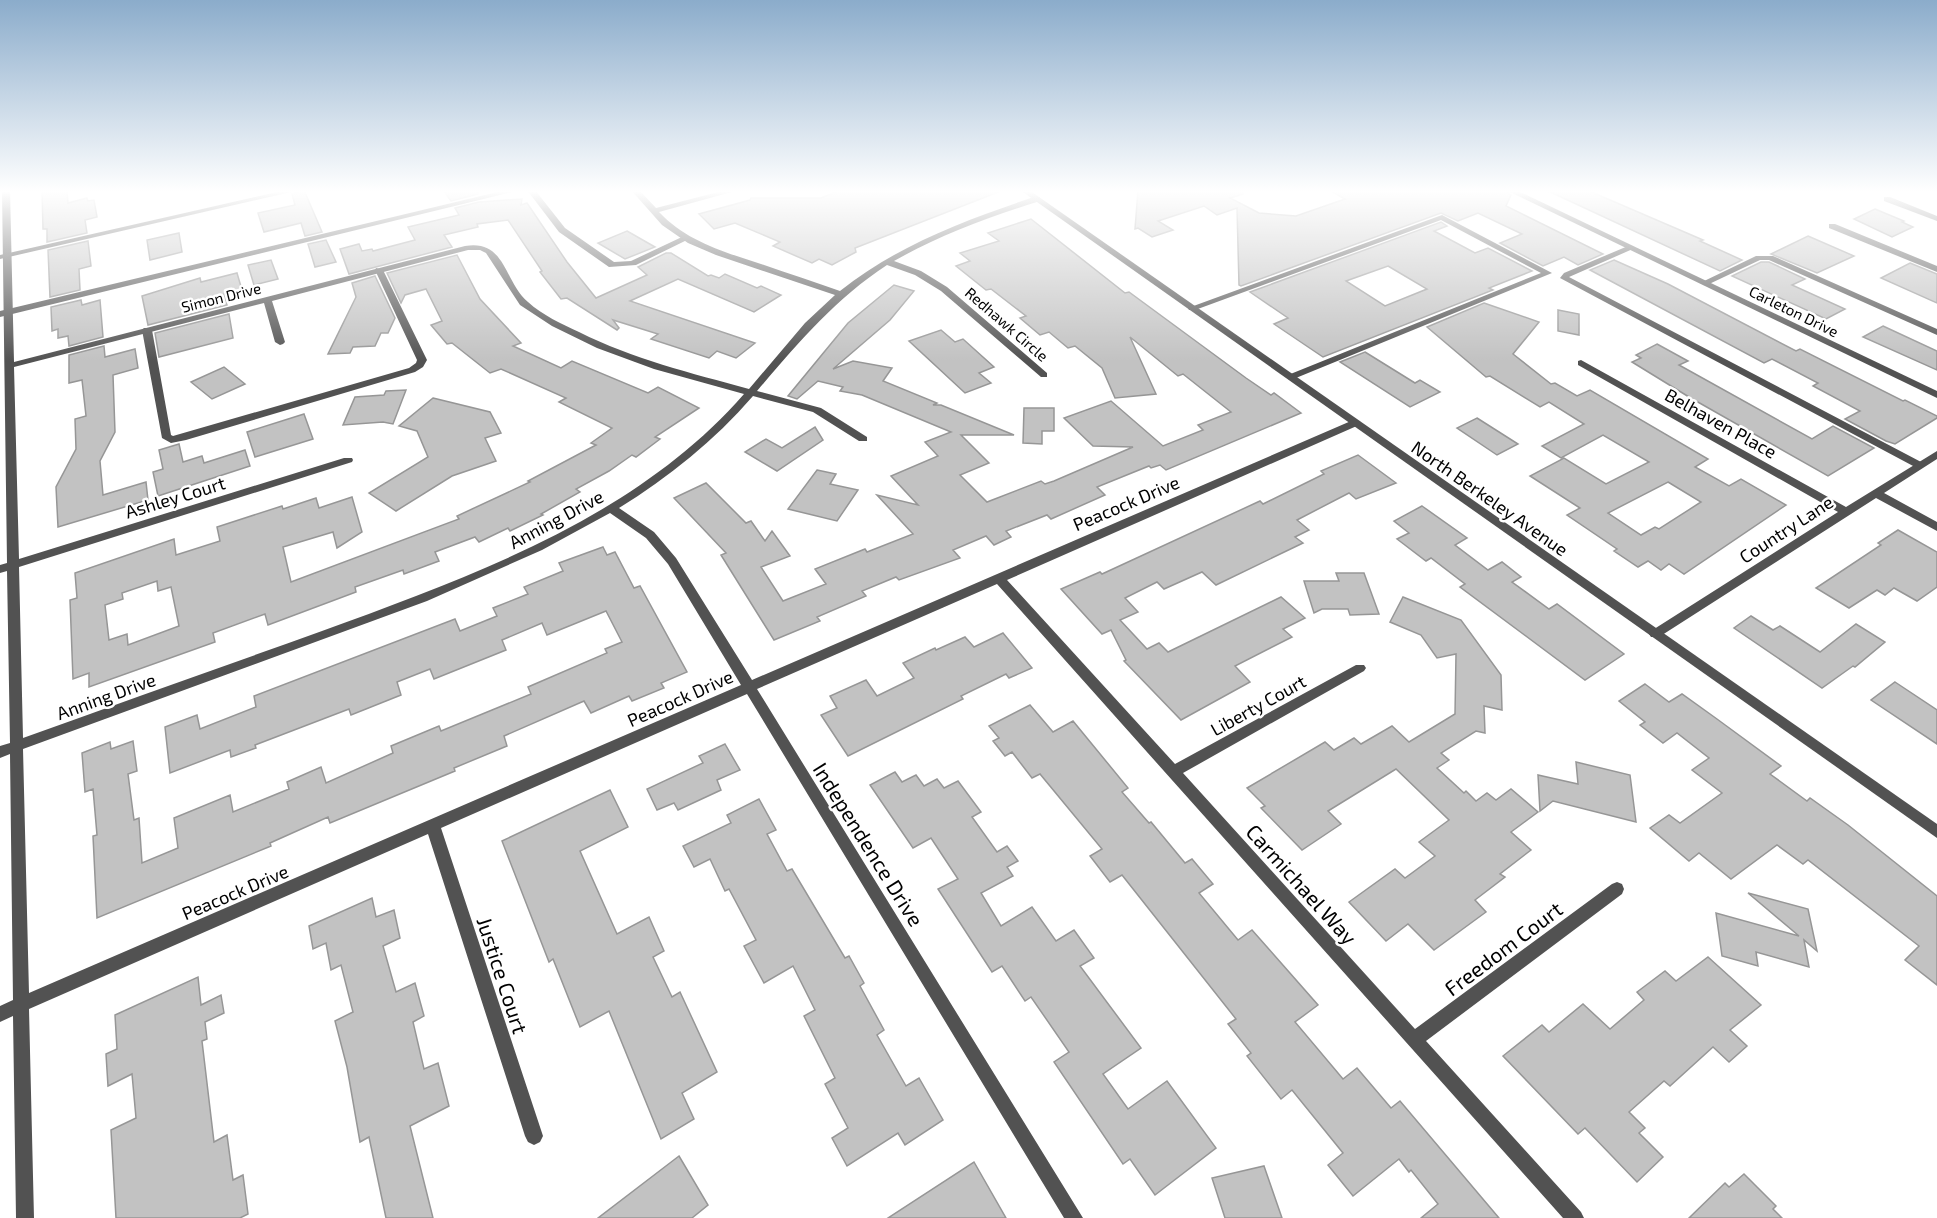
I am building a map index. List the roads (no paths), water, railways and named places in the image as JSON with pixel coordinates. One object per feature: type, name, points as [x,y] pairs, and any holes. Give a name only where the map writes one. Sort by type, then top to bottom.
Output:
[{"type":"street","points":[[25,1218],[15,747],[6,567],[5,420],[8,366],[3,256],[44,247]]},
{"type":"street","points":[[4,313],[279,247]]},
{"type":"street","points":[[586,247],[612,265],[633,263],[668,247]]},
{"type":"street","points":[[705,247],[842,294]]},
{"type":"street","name":"Anning Drive","points":[[0,753],[433,595],[529,553],[611,508],[691,452],[725,422],[796,338],[842,294],[888,262],[918,247]]},
{"type":"street","name":"North Berkeley Avenue","points":[[1105,247],[1937,832]]},
{"type":"street","points":[[1192,308],[1360,247]]},
{"type":"street","points":[[1291,377],[1548,273],[1498,247]]},
{"type":"street","points":[[1883,247],[1937,269]]},
{"type":"street","name":"Simon Drive","points":[[8,366],[468,248],[486,248],[523,303],[555,324],[600,346],[641,362],[687,376],[752,391]]},
{"type":"street","points":[[1631,248],[1564,278],[1919,465]]},
{"type":"street","name":"Carleton Drive","points":[[1631,248],[1937,395]]},
{"type":"street","points":[[1704,283],[1759,258],[1770,258],[1937,332]]},
{"type":"street","name":"Redhawk Circle","points":[[888,262],[918,273],[944,289],[1044,375]]},
{"type":"street","points":[[147,330],[166,436],[171,440],[183,438],[412,370],[420,365],[422,360],[380,270]]},
{"type":"street","points":[[267,299],[280,342]]},
{"type":"street","name":"Belhaven Place","points":[[1581,363],[1846,512]]},
{"type":"street","points":[[752,391],[817,410],[863,439]]},
{"type":"street","name":"Peacock Drive","points":[[0,1014],[1355,423]]},
{"type":"street","name":"Country Lane","points":[[1655,634],[1937,454]]},
{"type":"street","name":"Ashley Court","points":[[6,567],[348,460]]},
{"type":"street","points":[[1875,493],[1937,527]]},
{"type":"street","name":"Independence Drive","points":[[611,508],[641,527],[666,552],[1074,1218]]},
{"type":"street","name":"Carmichael Way","points":[[998,578],[1575,1218]]},
{"type":"street","name":"Liberty Court","points":[[1173,772],[1360,668]]},
{"type":"street","name":"Justice Court","points":[[433,826],[534,1136]]},
{"type":"street","name":"Freedom Court","points":[[1414,1040],[1617,889]]}]
